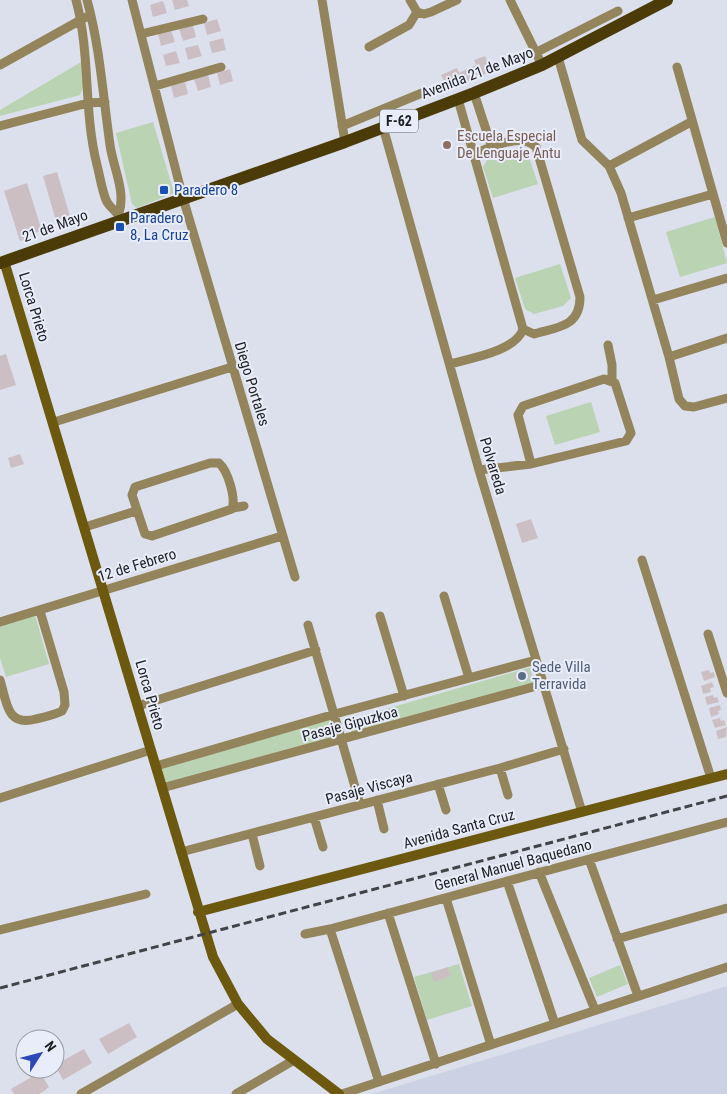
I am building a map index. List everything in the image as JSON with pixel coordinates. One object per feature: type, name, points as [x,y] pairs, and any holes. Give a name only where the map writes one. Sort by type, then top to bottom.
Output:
[{"type":"main road","name":"Avenida 21 de Mayo","points":[[120,216],[183,198],[345,142],[474,93],[542,65],[667,0]]},
{"type":"main road","name":"21 de Mayo","points":[[2,262],[120,216]]},
{"type":"main road","name":"Lorca Prieto","points":[[2,262],[54,422],[198,912],[213,957],[238,1004],[267,1039],[340,1094]]},
{"type":"main road","name":"Avenida Santa Cruz","points":[[198,912],[727,774]]},
{"type":"street","points":[[76,0],[86,48],[88,102],[96,163],[107,201],[120,216]]},
{"type":"street","points":[[87,0],[111,148],[122,196],[120,216]]},
{"type":"street","name":"Diego Portales","points":[[132,0],[183,198],[295,577]]},
{"type":"street","points":[[322,0],[345,142]]},
{"type":"street","points":[[410,0],[417,12],[424,14],[457,0]]},
{"type":"street","points":[[510,0],[542,65]]},
{"type":"street","points":[[535,53],[618,11]]},
{"type":"street","points":[[369,47],[409,25],[417,12]]},
{"type":"street","points":[[0,65],[81,19],[91,16]]},
{"type":"street","points":[[141,34],[203,19]]},
{"type":"street","points":[[558,57],[582,140],[610,166],[653,300],[679,399],[685,406],[694,407],[727,398]]},
{"type":"street","points":[[677,66],[691,122],[727,243]]},
{"type":"street","points":[[155,86],[221,68]]},
{"type":"street","points":[[342,126],[422,93]]},
{"type":"street","points":[[474,93],[492,148]]},
{"type":"street","points":[[450,364],[512,345],[520,338],[523,329],[475,153],[458,99]]},
{"type":"street","points":[[0,126],[88,102],[104,102]]},
{"type":"street","points":[[610,166],[691,122]]},
{"type":"street","name":"Polvareda","points":[[383,127],[479,470],[582,812]]},
{"type":"street","points":[[475,153],[521,139],[531,142],[536,147],[580,297],[578,313],[569,324],[534,334],[523,329]]},
{"type":"street","points":[[628,218],[713,194]]},
{"type":"street","points":[[653,300],[727,278]]},
{"type":"street","points":[[669,357],[727,338]]},
{"type":"street","points":[[608,345],[612,365],[612,381]]},
{"type":"street","points":[[54,422],[232,367]]},
{"type":"street","points":[[479,470],[532,464],[624,442],[631,433],[617,386],[612,381],[604,380],[523,406],[518,415],[532,464]]},
{"type":"street","points":[[232,508],[233,497],[224,468],[216,462],[135,487],[132,495],[142,531],[148,536],[228,512],[232,508],[244,506]]},
{"type":"street","points":[[84,527],[136,512]]},
{"type":"street","name":"12 de Febrero","points":[[0,622],[103,589],[282,536]]},
{"type":"street","points":[[642,560],[711,778]]},
{"type":"street","points":[[444,596],[469,678]]},
{"type":"street","points":[[0,680],[10,713],[18,720],[26,722],[62,711],[65,706],[64,692],[40,610]]},
{"type":"street","points":[[380,616],[404,696]]},
{"type":"street","points":[[308,625],[360,804]]},
{"type":"street","points":[[708,634],[727,693]]},
{"type":"street","points":[[138,706],[316,650]]},
{"type":"street","name":"Pasaje Gipuzkoa","points":[[156,766],[335,714],[536,660]]},
{"type":"street","name":"Pasaje Gipuzkoa","points":[[162,788],[544,684]]},
{"type":"street","name":"Pasaje Viscaya","points":[[181,852],[500,768],[564,749]]},
{"type":"street","points":[[0,798],[151,750]]},
{"type":"street","points":[[500,768],[508,795]]},
{"type":"street","points":[[438,784],[446,810]]},
{"type":"street","points":[[377,800],[384,829]]},
{"type":"street","points":[[314,817],[323,847]]},
{"type":"street","name":"General Manuel Baquedano","points":[[305,934],[330,929],[727,822]]},
{"type":"street","points":[[252,834],[260,866]]},
{"type":"street","points":[[589,859],[638,996]]},
{"type":"street","points":[[539,872],[595,1010]]},
{"type":"street","points":[[507,880],[555,1024]]},
{"type":"street","points":[[0,930],[146,894]]},
{"type":"street","points":[[446,898],[491,1045]]},
{"type":"street","points":[[617,939],[727,908]]},
{"type":"street","points":[[388,913],[436,1064]]},
{"type":"street","points":[[330,929],[379,1082]]},
{"type":"street","points":[[340,1094],[727,967]]},
{"type":"street","points":[[81,1094],[238,1004]]},
{"type":"street","points":[[236,1094],[294,1060]]},
{"type":"shaded area","points":[[727,986],[727,1094],[372,1094]]},
{"type":"green space","points":[[81,62],[84,85],[80,95],[0,116],[0,110]]},
{"type":"green space","points":[[153,122],[174,193],[137,208],[132,204],[116,133]]},
{"type":"green space","points":[[516,148],[527,151],[538,184],[493,198],[483,167],[488,158]]},
{"type":"green space","points":[[715,217],[727,263],[680,277],[666,232]]},
{"type":"green space","points":[[560,264],[571,298],[563,306],[534,314],[525,309],[515,278]]},
{"type":"green space","points":[[591,402],[600,432],[555,445],[546,416]]},
{"type":"green space","points":[[35,615],[49,664],[6,677],[0,658],[0,625]]},
{"type":"green space","points":[[531,667],[533,683],[352,734],[348,720]]},
{"type":"green space","points":[[335,714],[342,740],[162,788],[156,766]]},
{"type":"green space","points":[[459,964],[472,1006],[427,1020],[414,977]]},
{"type":"green space","points":[[620,965],[628,984],[597,997],[589,978]]},
{"type":"building","points":[[172,0],[187,0],[189,6],[175,10]]},
{"type":"building","points":[[163,1],[167,13],[153,17],[150,5]]},
{"type":"building","points":[[217,19],[221,31],[207,35],[204,23]]},
{"type":"building","points":[[193,25],[196,37],[183,41],[179,29]]},
{"type":"building","points":[[171,30],[175,42],[161,46],[158,34]]},
{"type":"building","points":[[223,38],[226,50],[212,53],[209,42]]},
{"type":"building","points":[[198,45],[202,56],[188,60],[185,48]]},
{"type":"building","points":[[176,51],[180,63],[166,66],[163,55]]},
{"type":"building","points":[[485,56],[492,71],[448,90],[441,75],[457,68],[459,73],[476,65],[474,60]]},
{"type":"building","points":[[230,69],[233,81],[220,85],[217,73]]},
{"type":"building","points":[[208,75],[211,87],[198,91],[194,79]]},
{"type":"building","points":[[185,82],[188,94],[174,98],[171,86]]},
{"type":"building","points":[[57,172],[70,216],[56,221],[43,176]]},
{"type":"building","points":[[27,183],[42,231],[27,235],[28,239],[20,241],[4,191]]},
{"type":"building","points":[[6,354],[16,385],[0,390],[0,356]]},
{"type":"building","points":[[20,454],[24,464],[11,468],[8,458]]},
{"type":"building","points":[[531,519],[538,538],[522,543],[516,524]]},
{"type":"building","name":"Sede Villa Terravida","points":[[528,670],[530,677],[516,682],[514,674]]},
{"type":"building","points":[[709,670],[710,673],[714,672],[715,677],[704,681],[701,672]]},
{"type":"building","points":[[712,682],[714,687],[710,688],[711,692],[703,694],[701,686]]},
{"type":"building","points":[[713,695],[714,698],[717,697],[719,702],[707,705],[705,697]]},
{"type":"building","points":[[720,705],[721,710],[718,711],[719,714],[711,717],[709,708]]},
{"type":"building","points":[[720,718],[721,721],[724,720],[726,725],[715,728],[712,720]]},
{"type":"building","points":[[727,727],[726,737],[718,739],[716,731]]},
{"type":"building","points":[[448,967],[451,976],[434,982],[431,973]]},
{"type":"building","points":[[129,1023],[137,1037],[108,1054],[99,1039]]},
{"type":"building","points":[[84,1049],[92,1063],[65,1079],[65,1059]]},
{"type":"building","points":[[28,1079],[44,1079],[49,1087],[39,1094],[14,1094],[11,1089]]},
{"type":"railway","points":[[0,988],[727,796]]},
{"type":"place","name":"Escuela Especial De Lenguaje Antu","points":[[447,145]]},
{"type":"place","name":"Paradero 8","points":[[164,190]]},
{"type":"place","name":"Paradero 8, La Cruz","points":[[120,227]]},
{"type":"place","name":"Sede Villa Terravida","points":[[522,676]]}]
